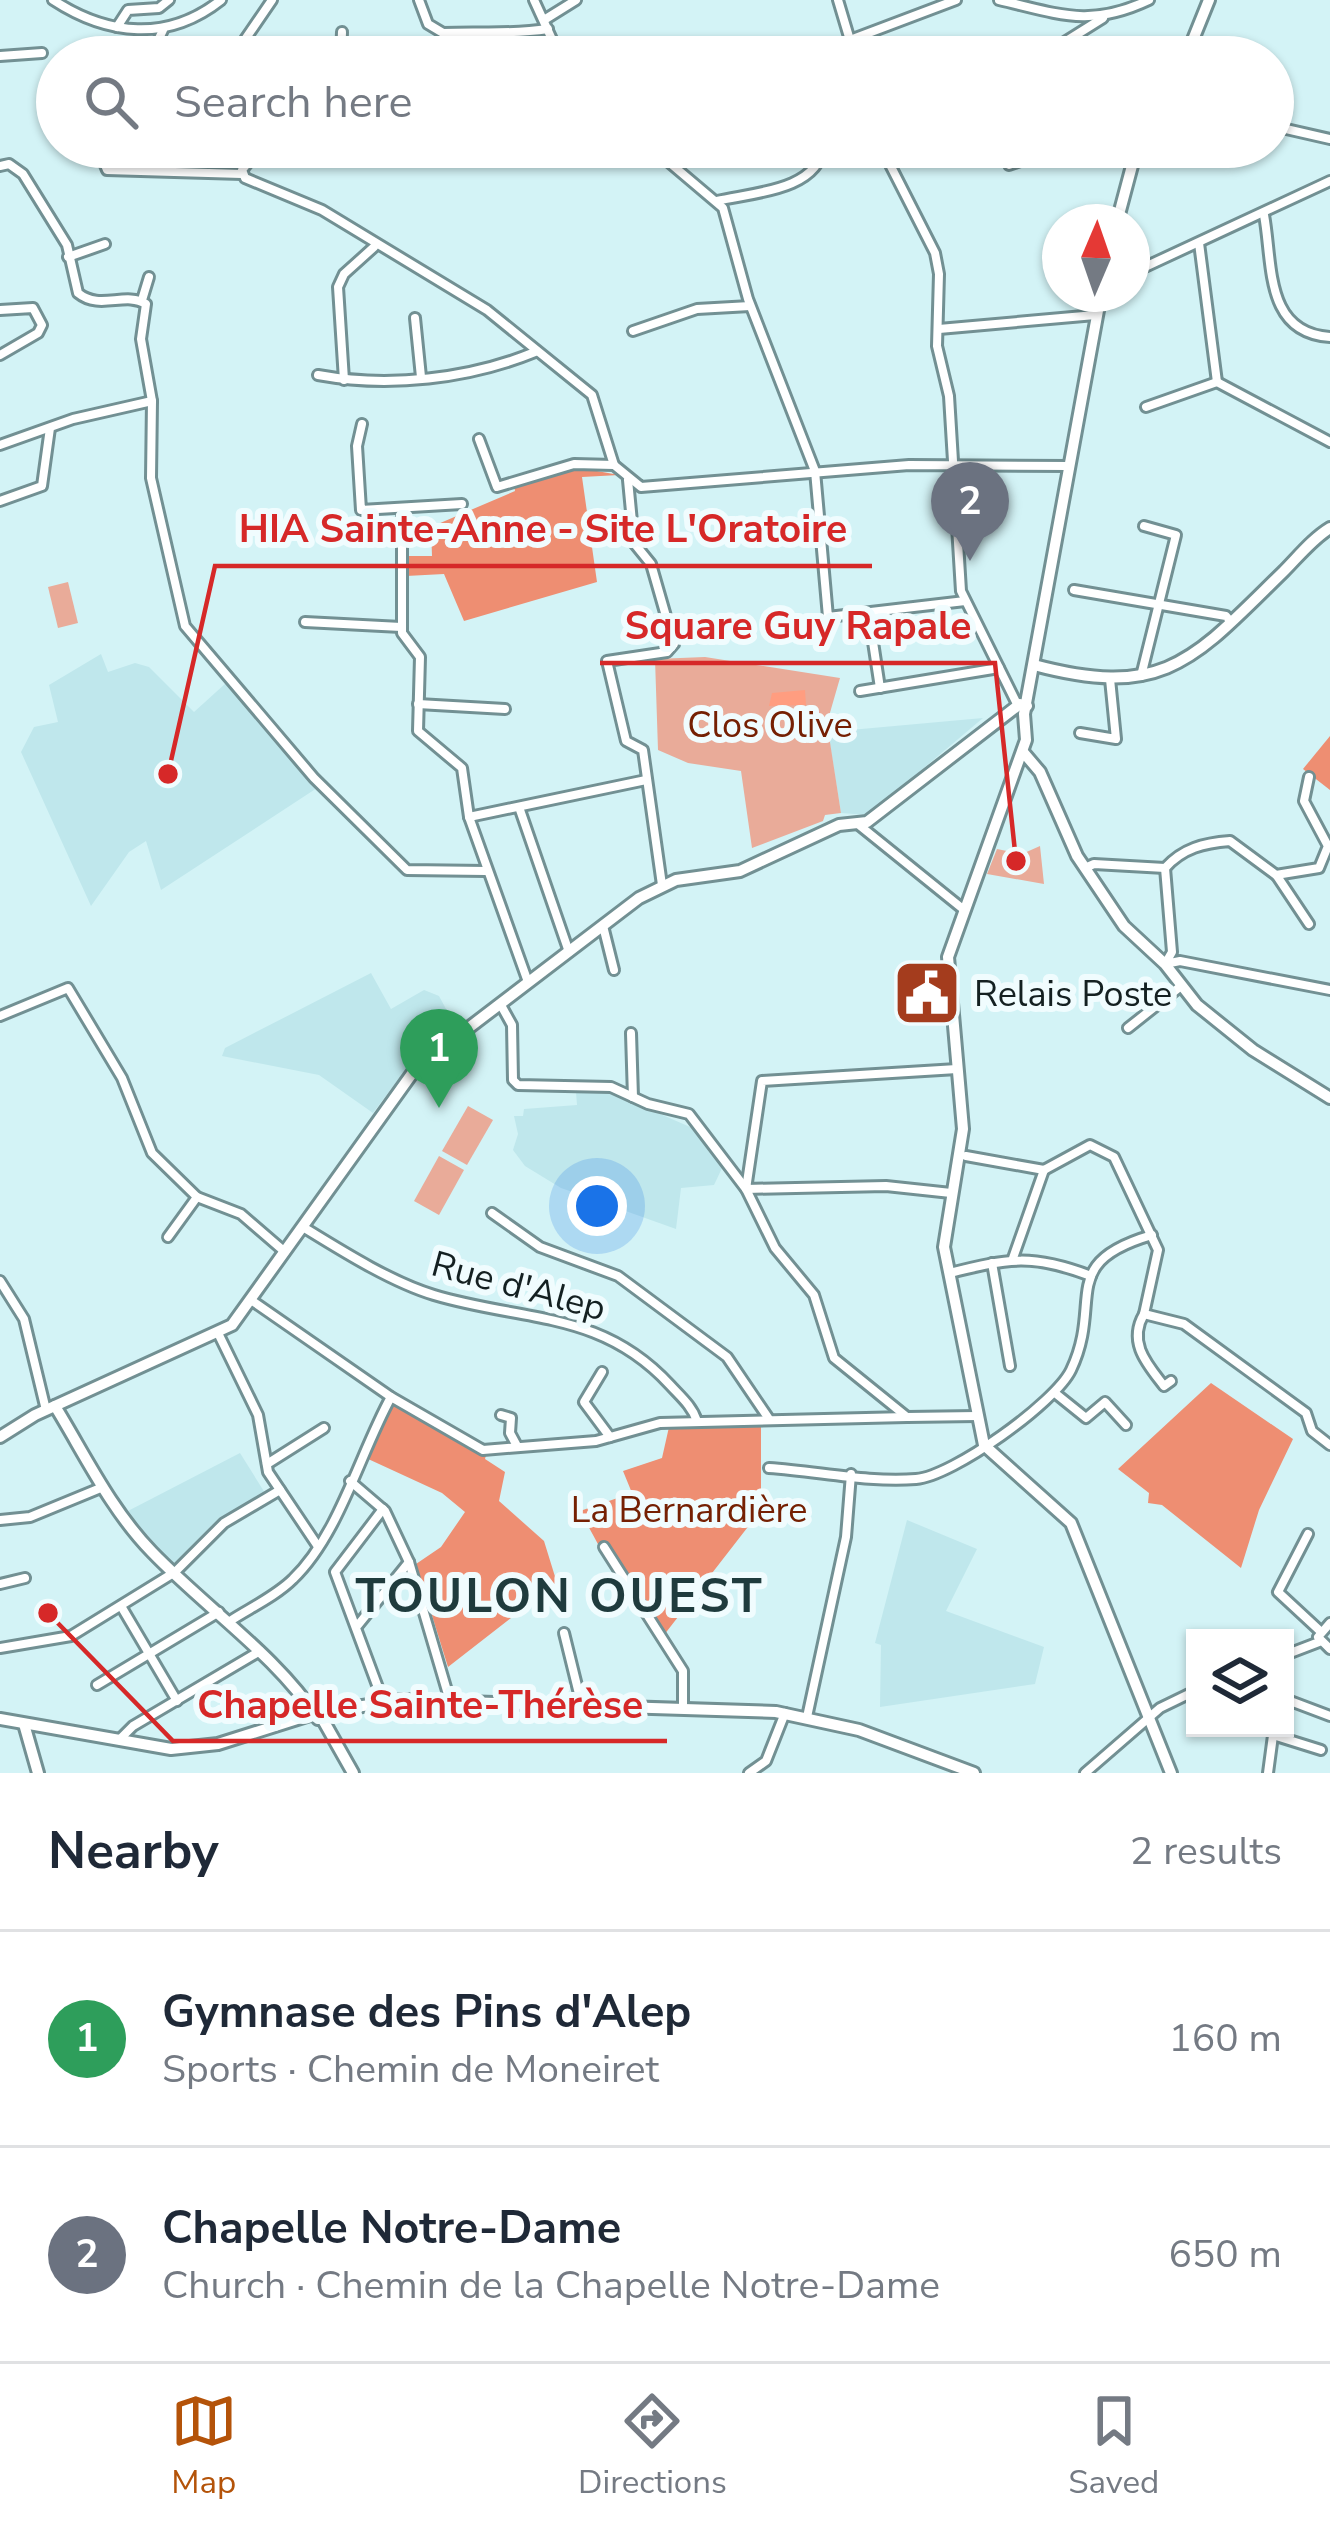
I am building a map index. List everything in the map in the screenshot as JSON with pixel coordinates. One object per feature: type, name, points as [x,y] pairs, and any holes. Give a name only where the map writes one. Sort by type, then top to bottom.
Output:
[{"type":"main road","points":[[1194,36],[1209,0]]},
{"type":"main road","points":[[1121,204],[1129,168]]},
{"type":"main road","points":[[1096,312],[1034,665],[1022,709],[1023,752],[963,909],[946,973],[963,1129],[944,1238],[985,1445],[1072,1523],[1152,1712],[1171,1773]]},
{"type":"main road","points":[[1034,665],[1110,679],[1141,678],[1178,666],[1330,527]]},
{"type":"main road","points":[[0,1437],[51,1408],[218,1333],[251,1300],[416,1069],[603,926],[662,885],[740,872],[839,825],[859,825],[1022,709]]},
{"type":"main road","points":[[1023,752],[1040,772],[1085,868],[1117,917],[1166,964],[1180,986],[1253,1050],[1330,1098]]},
{"type":"main road","points":[[51,1408],[142,1541],[220,1611],[320,1713],[353,1773]]},
{"type":"main road","points":[[0,1719],[142,1746],[218,1744],[320,1713],[383,1701],[785,1713],[894,1741],[974,1773]]},
{"type":"main road","points":[[24,1724],[38,1773]]},
{"type":"street","points":[[53,0],[117,27],[163,30],[189,22],[220,0]]},
{"type":"street","points":[[117,27],[128,10],[159,8],[169,0]]},
{"type":"street","points":[[247,36],[272,0]]},
{"type":"street","points":[[419,0],[428,24],[443,33],[468,29],[491,36]]},
{"type":"street","points":[[534,0],[551,36]]},
{"type":"street","points":[[498,36],[546,25],[576,0]]},
{"type":"street","points":[[838,0],[849,36]]},
{"type":"street","points":[[861,36],[956,0]]},
{"type":"street","points":[[1073,36],[1102,18],[1149,0]]},
{"type":"street","points":[[1004,1],[1102,18]]},
{"type":"street","points":[[160,36],[163,30]]},
{"type":"street","points":[[341,36],[342,32]]},
{"type":"street","points":[[0,56],[36,53]]},
{"type":"street","points":[[1294,130],[1330,139]]},
{"type":"street","points":[[0,166],[9,164],[22,174],[67,245],[72,279],[87,300],[142,300]]},
{"type":"street","points":[[106,168],[242,174],[322,210],[375,247],[487,310],[597,402],[614,465],[641,487],[814,471],[1069,466]]},
{"type":"street","points":[[242,174],[246,168]]},
{"type":"street","points":[[676,168],[717,201],[750,306],[814,471],[828,617],[964,601]]},
{"type":"street","points":[[717,201],[801,178],[811,168]]},
{"type":"street","points":[[892,168],[935,253],[964,601],[1022,709]]},
{"type":"street","points":[[1150,265],[1330,181]]},
{"type":"street","points":[[1264,215],[1269,279],[1282,311],[1309,336],[1330,337]]},
{"type":"street","points":[[1199,243],[1217,382]]},
{"type":"street","points":[[68,257],[105,244]]},
{"type":"street","points":[[344,380],[338,287],[344,274],[375,247]]},
{"type":"street","points":[[149,277],[142,300],[146,307],[141,355],[152,401],[149,457],[155,503],[168,536],[185,626],[202,651],[268,718],[314,778],[407,870],[486,871]]},
{"type":"street","points":[[633,331],[697,309],[750,306]]},
{"type":"street","points":[[0,310],[33,308],[42,325],[38,333],[0,356]]},
{"type":"street","points":[[939,329],[1095,315]]},
{"type":"street","points":[[415,318],[421,377]]},
{"type":"street","points":[[318,375],[344,380],[483,373],[536,352]]},
{"type":"street","points":[[1146,407],[1217,382],[1330,442]]},
{"type":"street","points":[[0,445],[152,401]]},
{"type":"street","points":[[362,424],[357,446],[357,506],[368,512],[462,504]]},
{"type":"street","points":[[0,501],[42,486],[50,428]]},
{"type":"street","points":[[479,440],[497,488],[574,464],[614,465]]},
{"type":"street","points":[[628,479],[634,542],[651,564],[674,644],[667,652],[610,657],[607,662],[626,741],[643,750],[662,885]]},
{"type":"street","points":[[402,510],[401,627],[403,638],[420,658],[418,731],[462,768],[469,817],[528,982]]},
{"type":"street","points":[[1141,678],[1176,535],[1144,526]]},
{"type":"street","points":[[1074,590],[1231,622]]},
{"type":"street","points":[[305,622],[401,627]]},
{"type":"street","points":[[873,642],[880,688]]},
{"type":"street","points":[[860,691],[999,668]]},
{"type":"street","points":[[1080,733],[1116,739],[1110,679]]},
{"type":"street","points":[[418,704],[505,709]]},
{"type":"street","points":[[1310,777],[1304,800],[1328,846],[1318,868]]},
{"type":"street","points":[[469,817],[646,780]]},
{"type":"street","points":[[519,807],[569,952]]},
{"type":"street","points":[[859,825],[963,909]]},
{"type":"street","points":[[1166,964],[1172,952],[1165,868],[1176,856],[1204,843],[1230,841],[1276,875],[1310,924]]},
{"type":"street","points":[[1085,868],[1094,864],[1165,868]]},
{"type":"street","points":[[1276,875],[1318,868],[1330,876]]},
{"type":"street","points":[[603,926],[614,970]]},
{"type":"street","points":[[1166,964],[1180,961],[1330,990]]},
{"type":"street","points":[[1128,1028],[1180,986]]},
{"type":"street","points":[[0,1016],[68,988],[122,1078],[152,1153],[197,1197],[241,1214],[285,1252]]},
{"type":"street","points":[[502,1007],[512,1025],[512,1068],[518,1084],[610,1087],[700,1123],[746,1189],[775,1248],[814,1295],[834,1358],[907,1418]]},
{"type":"street","points":[[631,1033],[633,1097]]},
{"type":"street","points":[[746,1189],[762,1081],[957,1069]]},
{"type":"street","points":[[1013,1258],[1044,1170],[1078,1148],[1104,1149],[1114,1157],[1152,1234],[1159,1262],[1138,1328],[1146,1370],[1164,1386],[1171,1381]]},
{"type":"street","points":[[966,1156],[1044,1170]]},
{"type":"street","points":[[746,1189],[886,1186],[951,1193]]},
{"type":"street","points":[[168,1237],[197,1197]]},
{"type":"street","points":[[492,1213],[540,1247],[618,1276],[727,1357],[770,1420]]},
{"type":"street","name":"Rue d'Alep","points":[[303,1228],[431,1294],[570,1322],[622,1342],[643,1355],[693,1410],[697,1421]]},
{"type":"street","points":[[770,1468],[920,1479],[985,1445],[1055,1393],[1078,1353],[1091,1276],[1118,1243],[1152,1234]]},
{"type":"street","points":[[950,1274],[1013,1258],[1054,1262],[1091,1276]]},
{"type":"street","points":[[992,1263],[1010,1366]]},
{"type":"street","points":[[0,1281],[24,1319],[51,1408]]},
{"type":"street","points":[[251,1300],[392,1397],[483,1450],[610,1437],[660,1423],[977,1416]]},
{"type":"street","points":[[1144,1314],[1184,1324],[1306,1413],[1312,1431],[1330,1445]]},
{"type":"street","points":[[218,1333],[258,1415],[267,1463],[317,1545]]},
{"type":"street","points":[[584,1402],[602,1372]]},
{"type":"street","points":[[574,1390],[610,1437]]},
{"type":"street","points":[[1055,1393],[1086,1418],[1106,1402],[1126,1425]]},
{"type":"street","points":[[230,1621],[293,1579],[332,1527],[392,1397]]},
{"type":"street","points":[[501,1414],[511,1418],[509,1433],[517,1447]]},
{"type":"street","points":[[267,1463],[323,1428]]},
{"type":"street","points":[[807,1717],[847,1538],[851,1474]]},
{"type":"street","points":[[350,1481],[383,1509],[410,1562],[450,1701]]},
{"type":"street","points":[[0,1520],[30,1517],[103,1487]]},
{"type":"street","points":[[0,1648],[71,1636],[175,1573],[224,1522],[280,1490]]},
{"type":"street","points":[[383,1509],[335,1572],[383,1701]]},
{"type":"street","points":[[1308,1534],[1278,1592],[1319,1630],[1319,1642]]},
{"type":"street","points":[[604,1547],[683,1671],[683,1709]]},
{"type":"street","points":[[357,1626],[410,1562]]},
{"type":"street","points":[[0,1584],[25,1579]]},
{"type":"street","points":[[122,1606],[177,1701]]},
{"type":"street","points":[[97,1685],[220,1611]]},
{"type":"street","points":[[1319,1630],[1330,1623]]},
{"type":"street","points":[[564,1633],[582,1706]]},
{"type":"street","points":[[1319,1642],[1330,1649]]},
{"type":"street","points":[[1294,1652],[1319,1642]]},
{"type":"street","points":[[122,1742],[138,1726],[260,1651]]},
{"type":"street","points":[[1085,1773],[1152,1712],[1186,1695]]},
{"type":"street","points":[[1294,1702],[1330,1716]]},
{"type":"street","points":[[749,1773],[766,1761],[785,1713]]},
{"type":"street","points":[[138,1726],[142,1746]]},
{"type":"street","points":[[1268,1773],[1273,1737]]},
{"type":"street","points":[[1289,1737],[1321,1750]]},
{"type":"shaded area","points":[[101,654],[108,672],[135,663],[149,667],[194,712],[226,683],[317,788],[161,890],[146,841],[129,852],[91,906],[21,752],[34,727],[58,722],[49,685]]},
{"type":"shaded area","points":[[805,690],[806,705],[769,706],[772,693]]},
{"type":"shaded area","points":[[983,718],[868,815],[841,813],[828,732]]},
{"type":"shaded area","points":[[371,973],[391,1009],[424,990],[439,996],[458,1031],[412,1061],[373,1113],[319,1075],[222,1056],[225,1048]]},
{"type":"shaded area","points":[[576,1092],[612,1093],[697,1130],[723,1166],[714,1185],[681,1188],[676,1229],[561,1188],[525,1166],[513,1150],[518,1134],[514,1116],[523,1116],[524,1109],[577,1105]]},
{"type":"shaded area","points":[[240,1453],[265,1493],[223,1519],[172,1565],[126,1512]]},
{"type":"shaded area","points":[[907,1520],[977,1549],[946,1611],[1044,1647],[1035,1684],[880,1707],[881,1645],[875,1643]]},
{"type":"green space","points":[[575,467],[619,475],[582,477],[597,582],[464,621],[444,574],[406,576],[407,556],[432,556],[431,527],[515,491],[514,485]]},
{"type":"green space","points":[[68,582],[78,623],[58,628],[48,587]]},
{"type":"green space","name":"Clos Olive","points":[[705,657],[840,678],[827,723],[841,813],[825,815],[823,821],[752,848],[741,771],[688,763],[658,750],[655,659]]},
{"type":"green space","points":[[1330,736],[1330,790],[1303,769]]},
{"type":"green space","points":[[1040,846],[1044,884],[987,874],[997,849],[1022,854]]},
{"type":"green space","points":[[468,1106],[493,1120],[467,1165],[442,1151]]},
{"type":"green space","points":[[439,1156],[464,1170],[439,1215],[414,1201]]},
{"type":"green space","points":[[1211,1383],[1293,1439],[1259,1510],[1241,1568],[1162,1505],[1148,1503],[1149,1493],[1118,1469]]},
{"type":"green space","points":[[395,1403],[486,1455],[485,1459],[505,1472],[499,1501],[544,1541],[557,1583],[502,1608],[511,1618],[448,1667],[416,1564],[441,1547],[465,1512],[442,1493],[366,1458]]},
{"type":"green space","name":"La Bernardière","points":[[761,1425],[761,1510],[664,1635],[606,1543],[599,1546],[580,1511],[632,1493],[623,1471],[662,1458],[669,1427]]},
{"type":"place","name":"Chapelle Notre-Dame","points":[[970,561]]},
{"type":"place","name":"HIA Sainte-Anne - Site L'Oratoire","points":[[168,774]]},
{"type":"place","name":"Square Guy Rapale","points":[[1016,861]]},
{"type":"place","name":"Relais Poste","points":[[927,993]]},
{"type":"place","name":"Gymnase des Pins d'Alep","points":[[439,1108]]},
{"type":"place","name":"Chapelle Sainte-Thérèse","points":[[48,1613]]},
{"type":"district","name":"TOULON OUEST","points":[[560,1595]]}]
